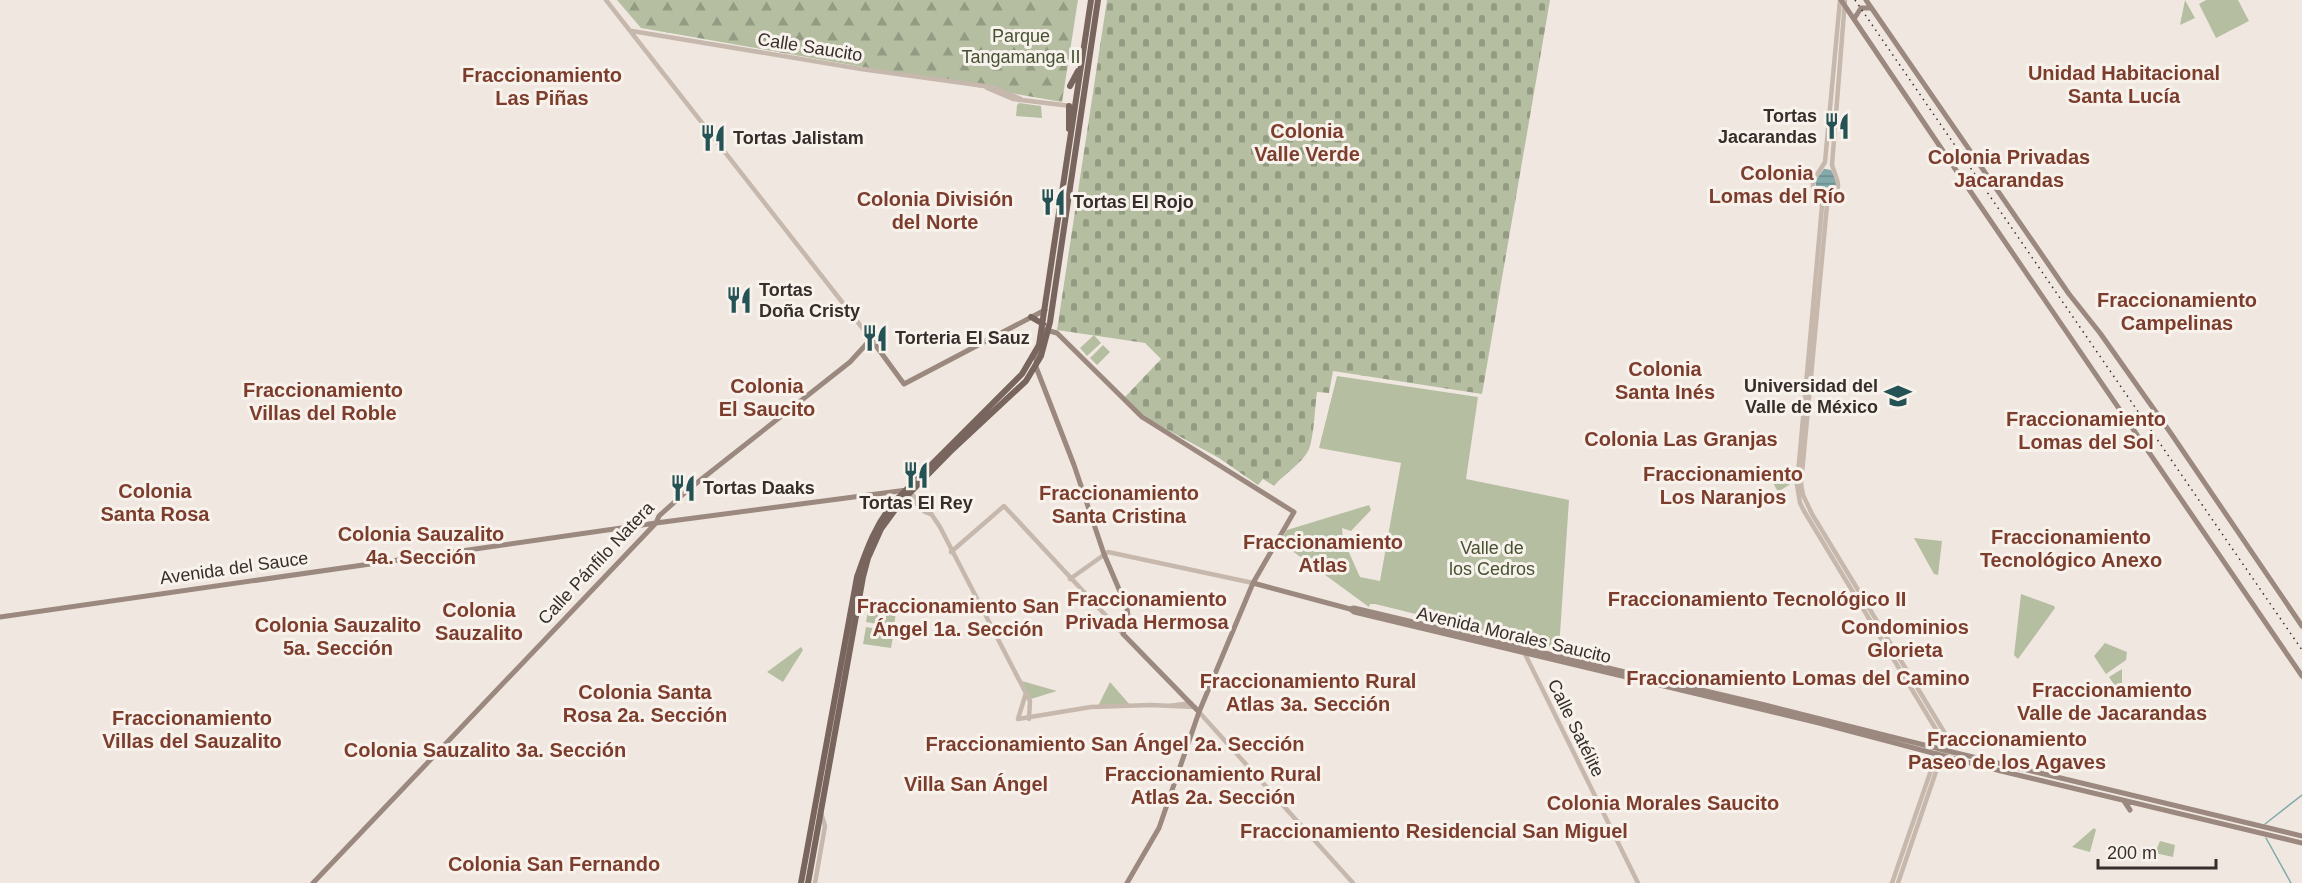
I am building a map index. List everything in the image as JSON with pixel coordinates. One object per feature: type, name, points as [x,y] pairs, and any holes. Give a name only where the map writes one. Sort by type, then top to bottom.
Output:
[{"type":"main road","points":[[905,492],[1026,381],[1041,357],[1045,310],[1070,139],[1072,106],[1091,0]]},
{"type":"main road","points":[[1098,0],[1052,308],[1037,350],[1036,367],[1074,465],[1104,554],[1127,608],[1128,616],[1123,634],[1195,708]]},
{"type":"main road","points":[[1865,0],[2069,294],[2100,333],[2302,626]]},
{"type":"main road","points":[[1843,1],[2302,676]]},
{"type":"main road","points":[[1854,19],[1861,8],[1871,8]]},
{"type":"main road","points":[[1070,86],[1081,65]]},
{"type":"main road","points":[[1072,106],[1082,102],[1088,77]]},
{"type":"main road","points":[[1061,198],[1069,199]]},
{"type":"main road","points":[[871,339],[904,384],[1052,308]]},
{"type":"main road","points":[[1031,317],[1044,328],[1057,333],[1142,417],[1294,512],[1253,583],[1195,708],[1159,828],[1127,883]]},
{"type":"main road","name":"Calle Pánfilo Natera","points":[[314,883],[656,523],[659,516],[689,489],[850,362],[871,339]]},
{"type":"main road","points":[[808,883],[850,633],[857,577],[869,543],[884,514],[1022,374],[1037,350]]},
{"type":"main road","name":"Avenida del Sauce","points":[[0,617],[656,523],[905,492]]},
{"type":"main road","name":"Avenida Morales Saucito","points":[[1253,583],[1350,609],[1353,612],[1526,651],[1686,693],[2302,836]]},
{"type":"main road","points":[[801,883],[850,633]]},
{"type":"main road","name":"Avenida Morales Saucito","points":[[1943,752],[2001,771],[2302,843]]},
{"type":"main road","points":[[2123,800],[2130,810]]},
{"type":"street","points":[[606,0],[871,339]]},
{"type":"street","points":[[1843,1],[1824,166],[1815,174],[1813,181],[1813,187],[1821,201],[1797,477],[1800,503],[1943,741],[1943,752],[1898,883]]},
{"type":"street","points":[[1843,1],[1833,141],[1833,170],[1839,183],[1837,191],[1829,201],[1824,230],[1801,484],[1803,495],[1817,522],[1949,740],[1892,883]]},
{"type":"street","name":"Calle Saucito","points":[[630,30],[769,55],[992,87],[1021,99],[1072,106]]},
{"type":"street","points":[[640,42],[640,36],[645,33]]},
{"type":"street","points":[[1824,166],[1833,170]]},
{"type":"street","points":[[1821,201],[1829,201]]},
{"type":"street","points":[[905,492],[928,509],[940,527],[1030,701],[1029,719]]},
{"type":"street","points":[[951,552],[1004,506],[1123,634]]},
{"type":"street","name":"Avenida Morales Saucito","points":[[1104,554],[1108,552],[1253,583]]},
{"type":"street","points":[[1070,579],[1104,554]]},
{"type":"street","name":"Calle Satélite","points":[[1526,651],[1638,883]]},
{"type":"street","points":[[1026,693],[1018,719],[1091,707],[1195,708],[1353,883]]},
{"type":"street","points":[[1924,710],[1930,706]]},
{"type":"street","points":[[815,883],[825,826],[821,813]]},
{"type":"green space","name":"Parque Tangamanga II","points":[[617,0],[1078,0],[1062,102],[641,28]]},
{"type":"green space","points":[[1107,0],[1550,0],[1482,394],[1333,371],[1329,393],[1317,392],[1312,437],[1306,454],[1274,486],[1263,479],[1258,485],[1219,458],[1146,418],[1125,397],[1161,359],[1145,343],[1057,330]]},
{"type":"green space","points":[[2185,0],[2195,18],[2180,25]]},
{"type":"green space","points":[[2206,0],[2238,0],[2249,21],[2216,38],[2199,4]]},
{"type":"green space","points":[[1019,103],[1041,106],[1042,118],[1016,116]]},
{"type":"green space","points":[[1094,335],[1101,343],[1087,356],[1080,348]]},
{"type":"green space","points":[[1103,345],[1110,352],[1097,365],[1090,358]]},
{"type":"green space","name":"Valle de los Cedros","points":[[1337,376],[1478,397],[1466,479],[1569,500],[1559,649],[1375,604],[1370,604],[1369,607],[1280,542],[1287,530],[1369,505],[1371,510],[1351,531],[1342,528],[1343,539],[1360,577],[1380,581],[1401,463],[1319,448]]},
{"type":"green space","points":[[1771,479],[1795,481],[1778,492]]},
{"type":"green space","points":[[1914,538],[1942,541],[1938,575],[1934,574]]},
{"type":"green space","points":[[2021,594],[2055,608],[2018,659],[2014,655]]},
{"type":"green space","points":[[869,606],[896,611],[894,627],[866,622]]},
{"type":"green space","points":[[866,627],[894,632],[891,648],[863,644]]},
{"type":"green space","points":[[2105,643],[2127,652],[2126,660],[2106,674],[2094,656]]},
{"type":"green space","points":[[801,647],[803,650],[783,682],[767,672]]},
{"type":"green space","points":[[2122,669],[2122,696],[2109,677]]},
{"type":"green space","points":[[1022,681],[1057,691],[1031,699]]},
{"type":"green space","points":[[1110,682],[1131,706],[1098,706]]},
{"type":"green space","points":[[2094,828],[2096,830],[2090,852],[2072,847]]},
{"type":"green space","points":[[2160,841],[2175,845],[2173,857],[2155,853]]},
{"type":"water","points":[[1824,169],[1831,170],[1837,182],[1831,198],[1827,199],[1818,194],[1815,181]]},
{"type":"waterway","points":[[2265,824],[2302,795]]},
{"type":"waterway","points":[[2266,838],[2291,883]]},
{"type":"railway","points":[[1855,0],[2302,650]]},
{"type":"place","name":"Tortas Jacarandas","points":[[1837,126]]},
{"type":"place","name":"Tortas Jalistam","points":[[713,138]]},
{"type":"place","name":"Tortas El Rojo","points":[[1053,202]]},
{"type":"place","name":"Tortas Doña Cristy","points":[[739,300]]},
{"type":"place","name":"Torteria El Sauz","points":[[875,338]]},
{"type":"place","name":"Universidad del Valle de México","points":[[1898,396]]},
{"type":"place","name":"Tortas El Rey","points":[[916,475]]},
{"type":"place","name":"Tortas Daaks","points":[[683,488]]},
{"type":"district","name":"Unidad Habitacional Santa Lucía","points":[[2124,84]]},
{"type":"district","name":"Fraccionamiento Las Piñas","points":[[542,86]]},
{"type":"district","name":"Colonia Valle Verde","points":[[1307,142]]},
{"type":"district","name":"Colonia Privadas Jacarandas","points":[[2009,168]]},
{"type":"district","name":"Colonia Lomas del Río","points":[[1777,184]]},
{"type":"district","name":"Colonia División del Norte","points":[[935,210]]},
{"type":"district","name":"Fraccionamiento Campelinas","points":[[2177,312]]},
{"type":"district","name":"Colonia Santa Inés","points":[[1665,380]]},
{"type":"district","name":"Colonia El Saucito","points":[[767,398]]},
{"type":"district","name":"Fraccionamiento Villas del Roble","points":[[323,402]]},
{"type":"district","name":"Fraccionamiento Lomas del Sol","points":[[2086,430]]},
{"type":"district","name":"Colonia Las Granjas","points":[[1681,439]]},
{"type":"district","name":"Fraccionamiento Los Naranjos","points":[[1723,486]]},
{"type":"district","name":"Colonia Santa Rosa","points":[[155,502]]},
{"type":"district","name":"Fraccionamiento Santa Cristina","points":[[1119,504]]},
{"type":"district","name":"Colonia Sauzalito 4a. Sección","points":[[421,546]]},
{"type":"district","name":"Fraccionamiento Tecnológico Anexo","points":[[2071,548]]},
{"type":"district","name":"Fraccionamiento Atlas","points":[[1323,554]]},
{"type":"district","name":"Fraccionamiento Tecnológico II","points":[[1757,599]]},
{"type":"district","name":"Fraccionamiento Privada Hermosa","points":[[1147,610]]},
{"type":"district","name":"Fraccionamiento San Ángel 1a. Sección","points":[[958,618]]},
{"type":"district","name":"Colonia Sauzalito","points":[[479,622]]},
{"type":"district","name":"Colonia Sauzalito 5a. Sección","points":[[338,636]]},
{"type":"district","name":"Condominios Glorieta","points":[[1905,638]]},
{"type":"district","name":"Fraccionamiento Lomas del Camino","points":[[1798,678]]},
{"type":"district","name":"Fraccionamiento Rural Atlas 3a. Sección","points":[[1308,692]]},
{"type":"district","name":"Fraccionamiento Valle de Jacarandas","points":[[2112,702]]},
{"type":"district","name":"Colonia Santa Rosa 2a. Sección","points":[[645,704]]},
{"type":"district","name":"Fraccionamiento Villas del Sauzalito","points":[[192,730]]},
{"type":"district","name":"Fraccionamiento San Ángel 2a. Sección","points":[[1115,744]]},
{"type":"district","name":"Colonia Sauzalito 3a. Sección","points":[[485,750]]},
{"type":"district","name":"Fraccionamiento Paseo de los Agaves","points":[[2007,750]]},
{"type":"district","name":"Villa San Ángel","points":[[976,784]]},
{"type":"district","name":"Fraccionamiento Rural Atlas 2a. Sección","points":[[1213,786]]},
{"type":"district","name":"Colonia Morales Saucito","points":[[1663,803]]},
{"type":"district","name":"Fraccionamiento Residencial San Miguel","points":[[1434,831]]},
{"type":"district","name":"Colonia San Fernando","points":[[554,864]]}]
